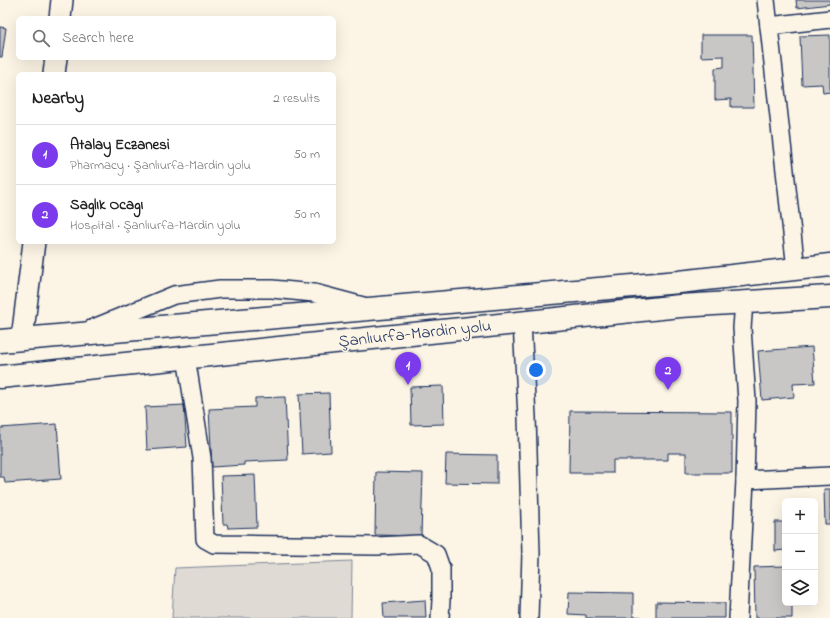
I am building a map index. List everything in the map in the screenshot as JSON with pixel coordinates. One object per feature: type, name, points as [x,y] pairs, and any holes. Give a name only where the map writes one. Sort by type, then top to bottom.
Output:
[{"type":"highway","points":[[0,341],[679,282],[830,265]]},
{"type":"highway","name":"Şanlıurfa-Mardin yolu","points":[[0,377],[680,306],[830,297]]},
{"type":"street","points":[[60,16],[62,0]]},
{"type":"street","points":[[766,0],[796,269]]},
{"type":"street","points":[[769,26],[830,19]]},
{"type":"street","points":[[54,72],[56,60]]},
{"type":"street","points":[[22,339],[34,244]]},
{"type":"street","points":[[79,334],[174,295],[220,289],[272,289],[314,293],[371,309]]},
{"type":"street","points":[[738,618],[745,480],[747,401],[742,328],[744,302]]},
{"type":"street","points":[[522,323],[531,553],[529,618]]},
{"type":"street","points":[[186,358],[202,458],[205,539],[214,544],[377,546],[419,544],[436,554],[441,568],[440,618]]},
{"type":"street","points":[[745,480],[830,476]]},
{"type":"shaded area","points":[[352,561],[351,618],[172,618],[175,568]]},
{"type":"building","points":[[796,0],[830,0],[830,4],[797,8]]},
{"type":"building","points":[[0,27],[6,28],[2,57],[0,57]]},
{"type":"building","points":[[701,35],[752,35],[754,107],[731,107],[731,99],[715,100],[715,68],[724,67],[724,56],[701,57]]},
{"type":"building","points":[[830,35],[830,92],[823,93],[822,84],[802,85],[800,36]]},
{"type":"building","points":[[812,347],[815,383],[793,384],[794,397],[762,400],[758,351]]},
{"type":"building","points":[[443,386],[444,424],[411,425],[410,387]]},
{"type":"building","points":[[329,393],[331,452],[302,454],[299,394]]},
{"type":"building","points":[[285,397],[288,460],[244,462],[244,465],[212,467],[209,409],[255,407],[255,398]]},
{"type":"building","points":[[184,405],[187,447],[147,450],[145,407]]},
{"type":"building","points":[[570,411],[732,412],[732,473],[686,473],[686,453],[668,453],[668,460],[613,460],[613,473],[569,473]]},
{"type":"building","points":[[57,424],[61,479],[5,483],[4,477],[0,477],[0,428]]},
{"type":"building","points":[[446,454],[497,455],[497,484],[445,483]]},
{"type":"building","points":[[376,472],[423,473],[421,536],[375,535]]},
{"type":"building","points":[[255,475],[257,527],[228,528],[227,524],[223,524],[221,476]]},
{"type":"building","points":[[824,489],[830,489],[830,524],[825,524]]},
{"type":"building","points":[[775,522],[782,522],[782,550],[775,551]]},
{"type":"building","points":[[782,566],[782,606],[792,606],[792,618],[755,618],[754,567]]},
{"type":"building","points":[[569,592],[633,593],[633,616],[642,618],[586,618],[586,615],[568,614]]},
{"type":"building","points":[[425,600],[426,618],[384,618],[383,603]]},
{"type":"building","points":[[656,602],[725,603],[725,618],[656,618]]},
{"type":"place","name":"Atalay Eczanesi","points":[[408,385]]},
{"type":"place","name":"Saglık Ocagı","points":[[668,390]]}]
